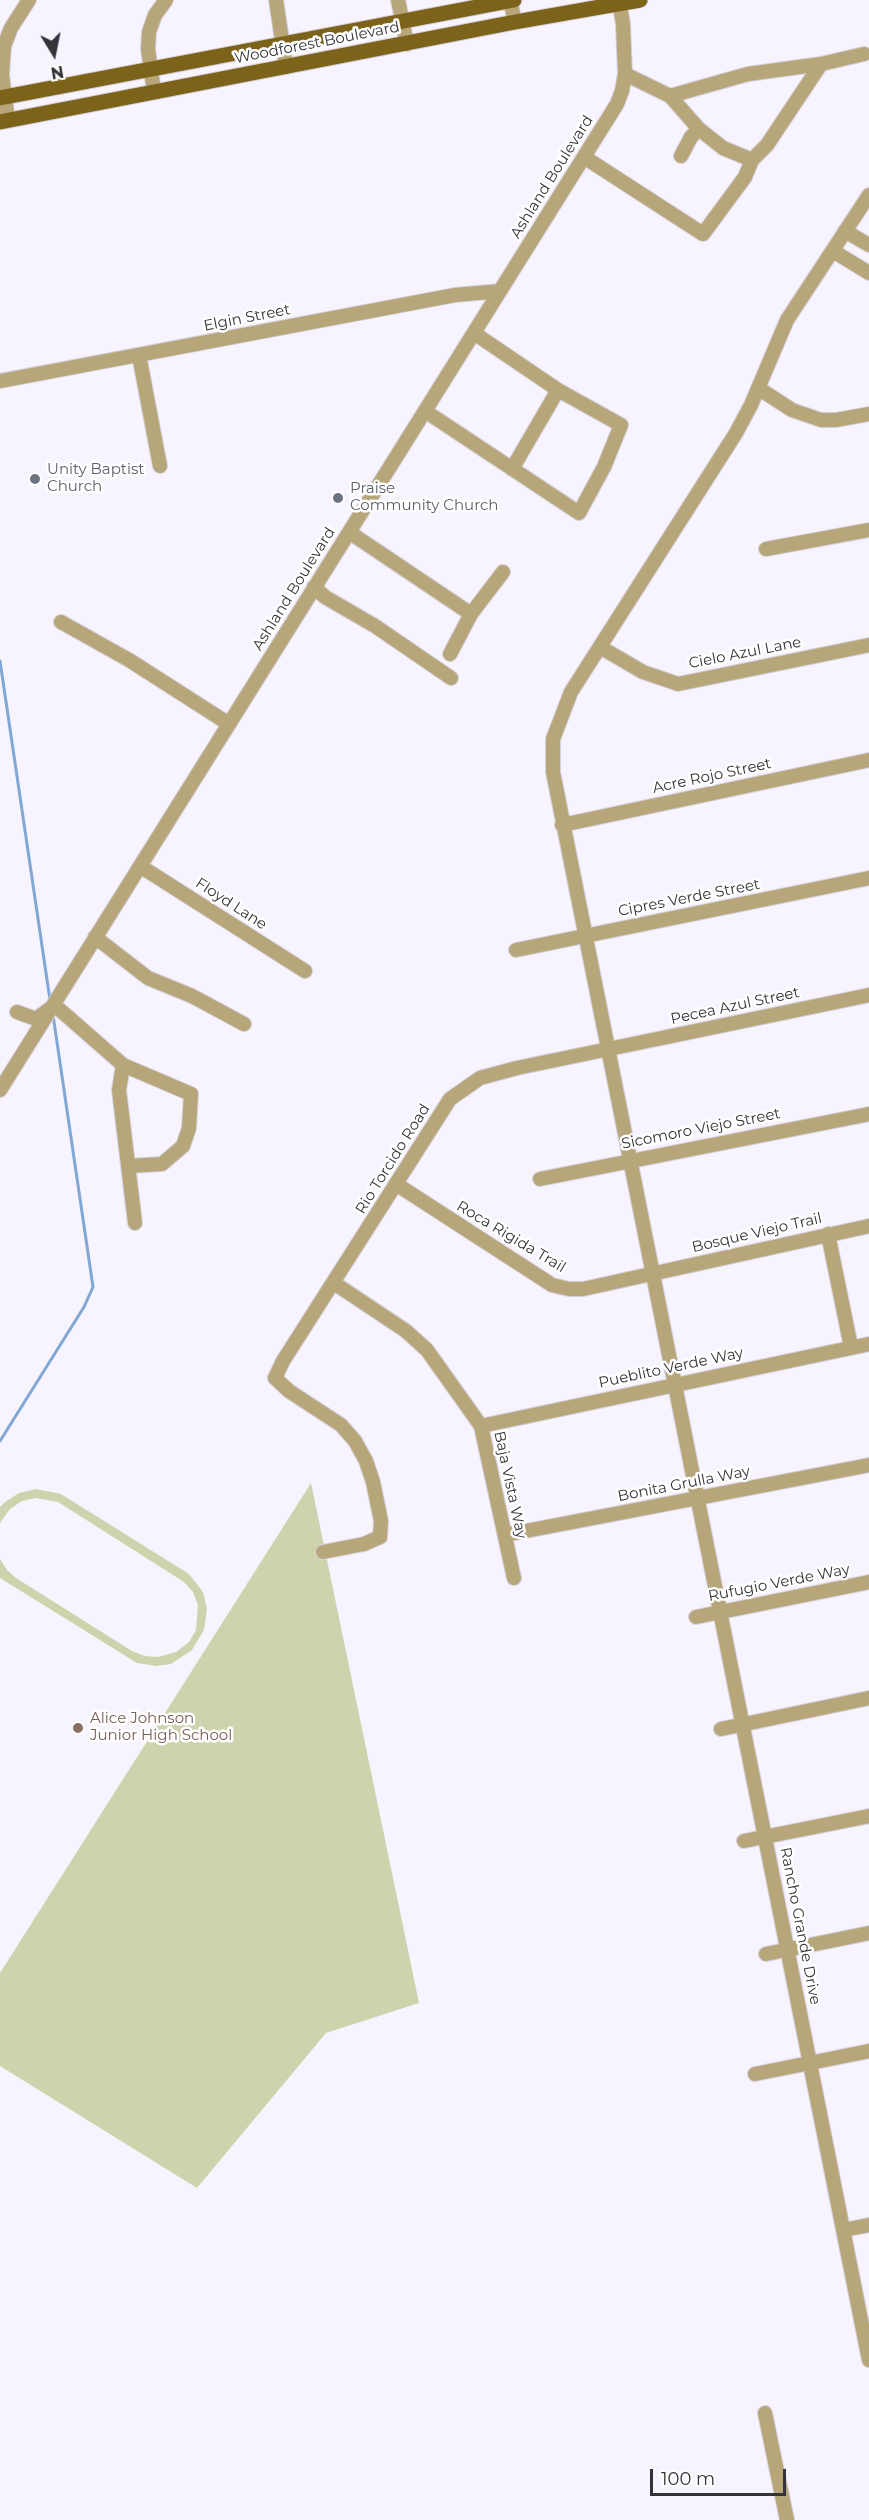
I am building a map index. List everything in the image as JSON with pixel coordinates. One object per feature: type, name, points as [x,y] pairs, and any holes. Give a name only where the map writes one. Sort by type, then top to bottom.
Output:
[{"type":"main road","name":"Woodforest Boulevard","points":[[2,98],[511,0]]},
{"type":"main road","name":"Woodforest Boulevard","points":[[4,121],[619,2],[640,0]]},
{"type":"street","points":[[4,121],[2,75],[4,46],[11,28],[29,0]]},
{"type":"street","points":[[154,92],[148,49],[149,32],[155,15],[166,0]]},
{"type":"street","points":[[276,0],[286,67]]},
{"type":"street","points":[[398,0],[407,44]]},
{"type":"street","points":[[511,0],[515,22]]},
{"type":"street","name":"Ashland Boulevard","points":[[0,1090],[617,104],[625,74],[623,24],[619,2]]},
{"type":"street","points":[[670,96],[748,74],[821,64],[864,54]]},
{"type":"street","points":[[584,157],[703,234],[745,177],[752,160],[768,145],[821,64]]},
{"type":"street","points":[[625,74],[670,96],[699,129],[723,148],[752,160]]},
{"type":"street","points":[[681,156],[691,137],[699,129]]},
{"type":"street","name":"Rancho Grande Drive","points":[[869,195],[787,320],[736,434],[571,692],[554,739],[553,772],[869,2360]]},
{"type":"street","points":[[845,231],[869,245]]},
{"type":"street","points":[[833,250],[869,273]]},
{"type":"street","name":"Elgin Street","points":[[0,381],[455,295],[500,291]]},
{"type":"street","points":[[425,411],[579,513],[604,467],[621,425],[558,390],[474,333]]},
{"type":"street","points":[[139,355],[160,466]]},
{"type":"street","points":[[758,388],[792,410],[821,420],[836,420],[869,414]]},
{"type":"street","points":[[512,469],[558,390]]},
{"type":"street","points":[[766,549],[869,530]]},
{"type":"street","points":[[349,532],[471,614]]},
{"type":"street","points":[[450,654],[471,614],[502,572]]},
{"type":"street","points":[[314,587],[325,597],[375,626],[452,678]]},
{"type":"street","points":[[62,622],[129,660],[229,724]]},
{"type":"street","name":"Cielo Azul Lane","points":[[600,647],[643,672],[678,684],[869,645]]},
{"type":"street","name":"Acre Rojo Street","points":[[562,825],[869,760]]},
{"type":"street","name":"Floyd Lane","points":[[140,866],[305,971]]},
{"type":"street","name":"Cipres Verde Street","points":[[516,950],[869,878]]},
{"type":"street","points":[[95,937],[148,978],[192,996],[244,1024]]},
{"type":"street","name":"Pecea Azul Street","points":[[607,1049],[869,995]]},
{"type":"street","points":[[17,1012],[36,1019],[52,1007],[59,1009],[123,1065],[191,1094],[189,1128],[183,1146],[162,1164],[129,1166]]},
{"type":"street","name":"Rio Torcido Road","points":[[323,1552],[364,1544],[380,1537],[381,1521],[374,1482],[355,1441],[341,1425],[289,1391],[275,1378],[283,1361],[450,1099],[480,1078],[607,1049]]},
{"type":"street","points":[[123,1065],[119,1090],[135,1223]]},
{"type":"street","name":"Sicomoro Viejo Street","points":[[540,1179],[869,1113]]},
{"type":"street","name":"Roca Rigida Trail","points":[[396,1184],[552,1285],[569,1289],[583,1288],[652,1274]]},
{"type":"street","name":"Bosque Viejo Trail","points":[[652,1274],[869,1226]]},
{"type":"street","points":[[828,1234],[851,1347]]},
{"type":"street","name":"Baja Vista Way","points":[[334,1283],[406,1331],[427,1350],[481,1426],[514,1578]]},
{"type":"street","name":"Pueblito Verde Way","points":[[481,1426],[675,1383],[869,1344]]},
{"type":"street","name":"Bonita Grulla Way","points":[[505,1535],[869,1465]]},
{"type":"street","name":"Rufugio Verde Way","points":[[696,1617],[869,1582]]},
{"type":"street","points":[[721,1729],[869,1698]]},
{"type":"street","points":[[744,1841],[869,1816]]},
{"type":"street","points":[[766,1954],[869,1933]]},
{"type":"street","points":[[755,2074],[869,2051]]},
{"type":"street","points":[[843,2230],[869,2225]]},
{"type":"street","points":[[765,2413],[787,2520]]},
{"type":"green space","points":[[311,1483],[419,2003],[326,2033],[197,2188],[0,2066],[0,1973]]},
{"type":"green space","points":[[36,1489],[61,1494],[189,1574],[203,1592],[207,1609],[204,1630],[192,1650],[171,1664],[156,1666],[137,1663],[0,1578],[0,1559],[16,1578],[132,1651],[145,1656],[158,1657],[176,1652],[189,1642],[196,1630],[198,1605],[193,1592],[184,1582],[58,1502],[36,1498],[22,1501],[10,1509],[0,1523],[0,1507],[5,1502],[19,1493]]},
{"type":"waterway","points":[[0,661],[50,1000]]},
{"type":"waterway","points":[[0,1441],[84,1307],[93,1287],[53,1015]]},
{"type":"place","name":"Unity Baptist Church","points":[[35,479]]},
{"type":"place","name":"Praise Community Church","points":[[338,498]]},
{"type":"place","name":"Alice Johnson Junior High School","points":[[78,1728]]}]
